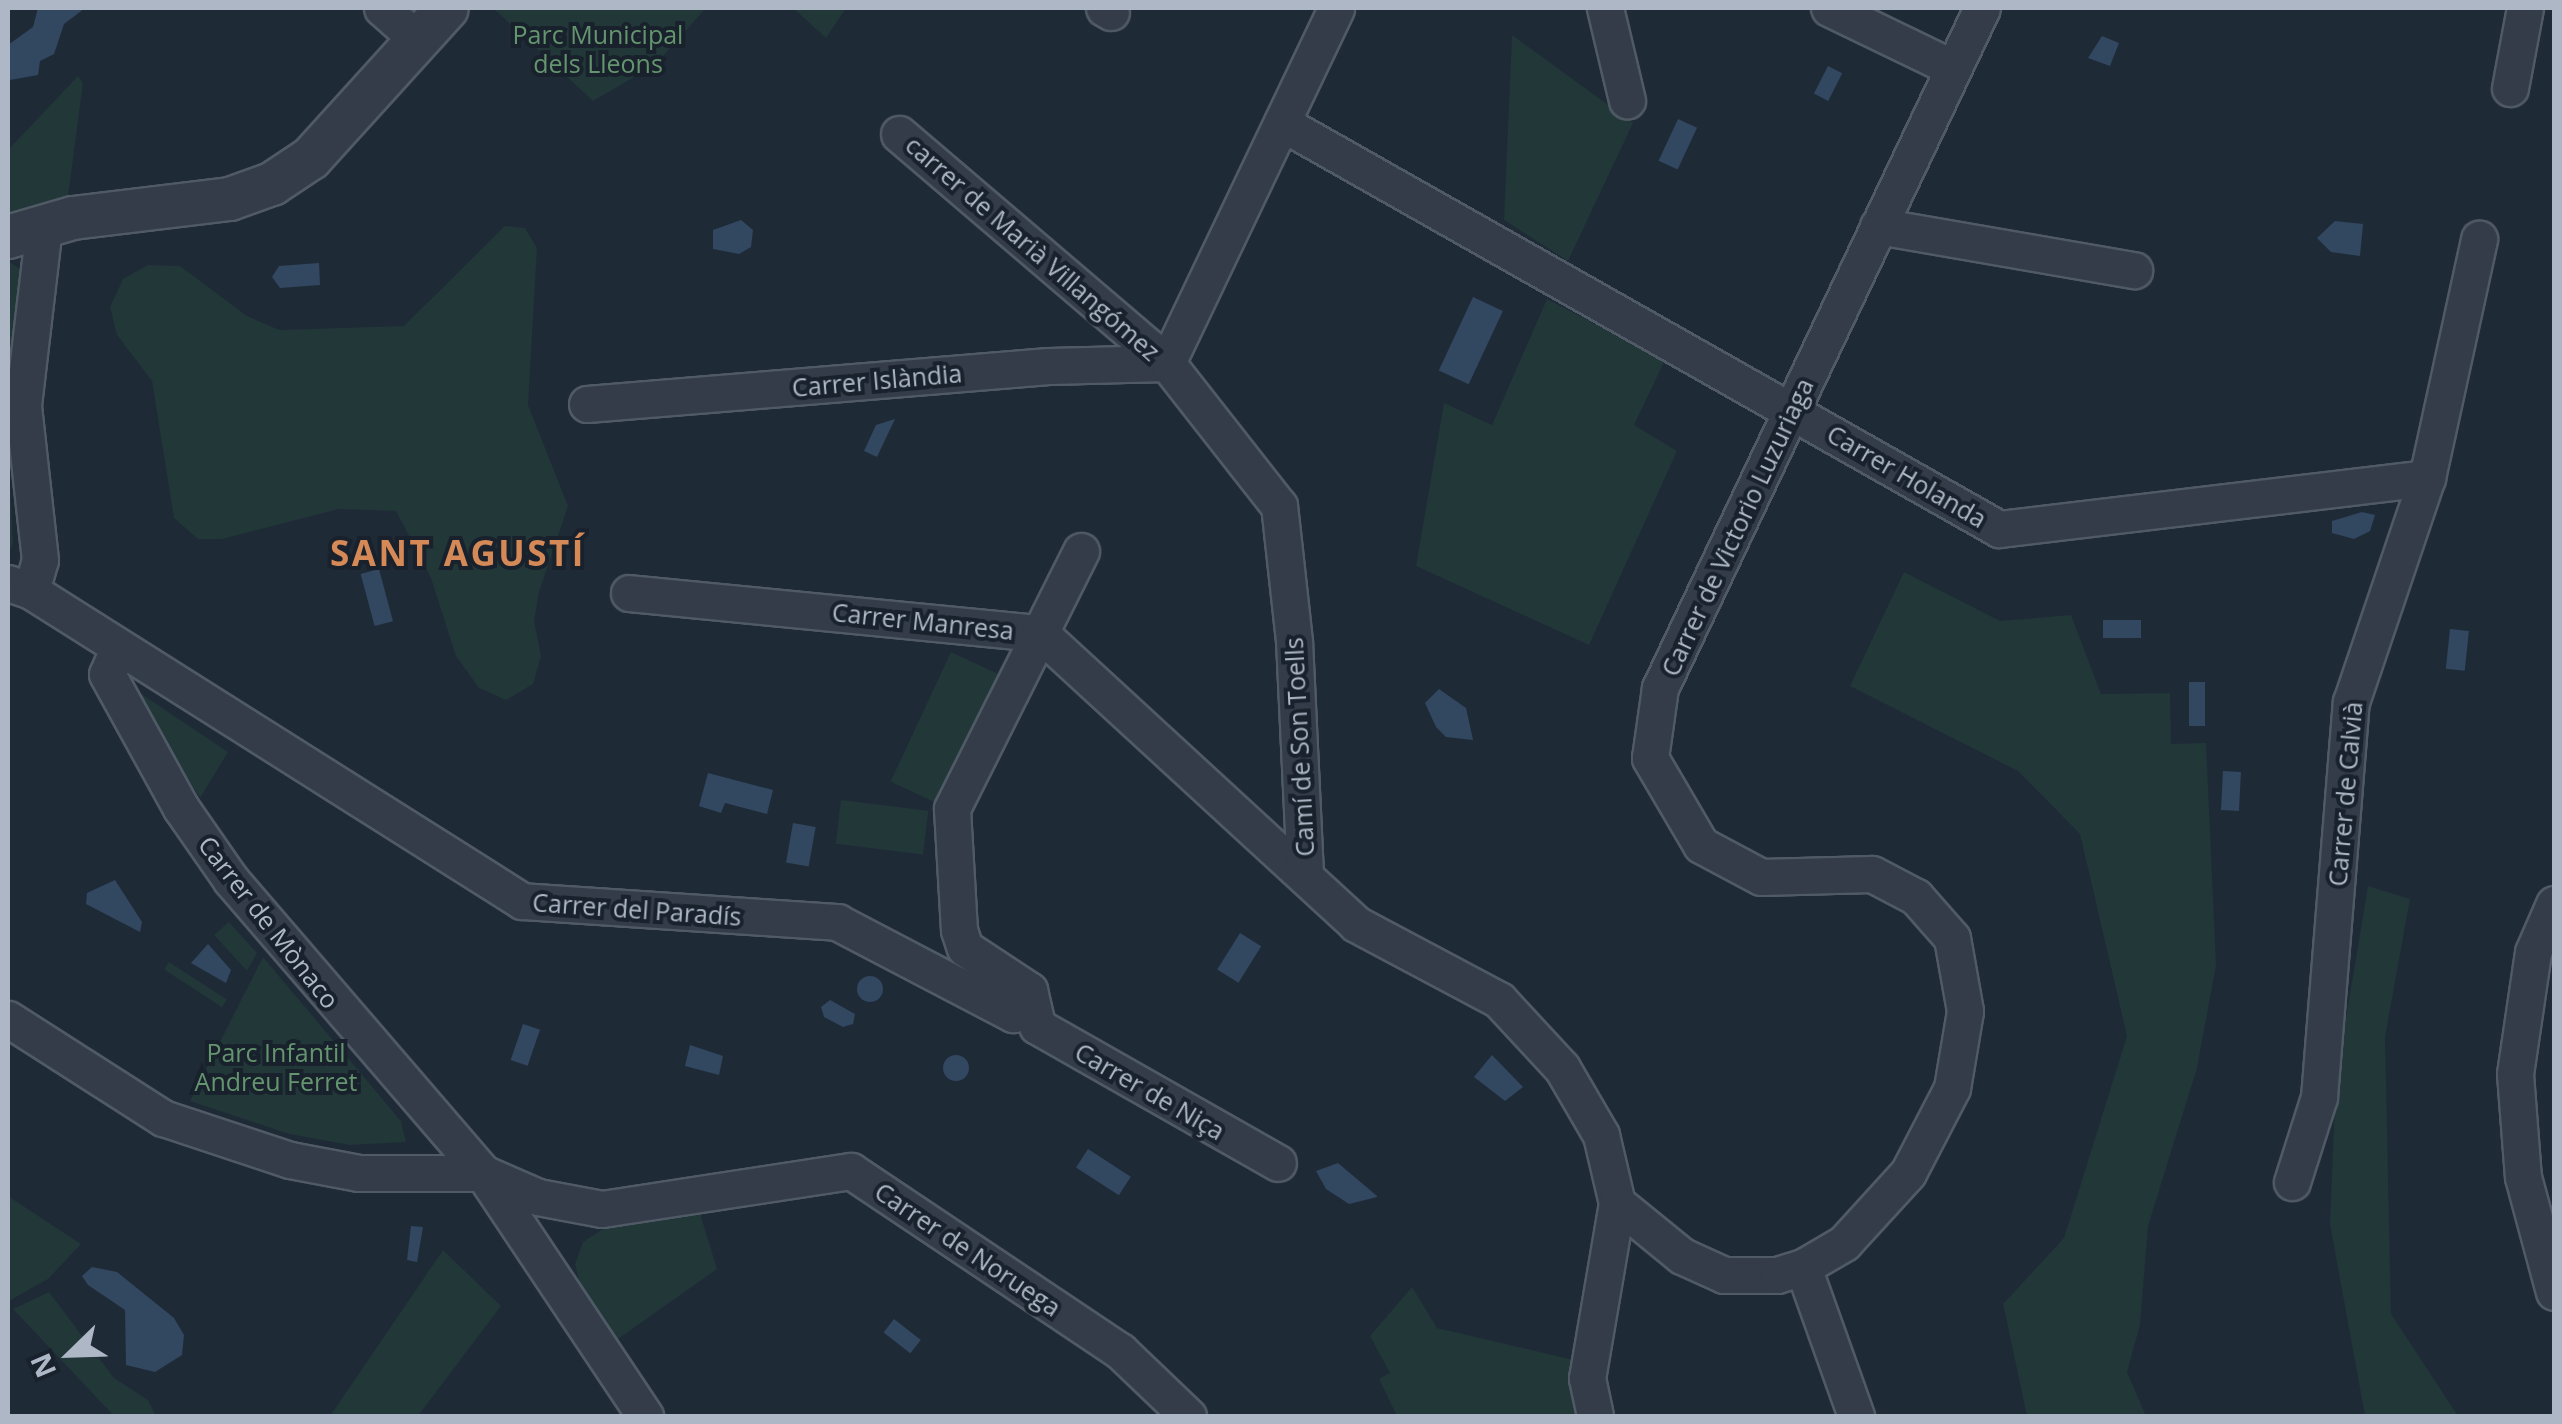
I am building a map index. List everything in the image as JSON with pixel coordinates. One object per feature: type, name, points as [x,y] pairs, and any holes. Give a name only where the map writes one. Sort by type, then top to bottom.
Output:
[{"type":"street","points":[[382,8],[418,40]]},
{"type":"street","points":[[26,232],[230,199],[272,184],[312,158],[448,8]]},
{"type":"street","points":[[1168,363],[1336,8]]},
{"type":"street","points":[[1606,8],[1627,100]]},
{"type":"street","points":[[1829,8],[1954,68]]},
{"type":"street","name":"Carrer de Victorio Luzuriaga","points":[[1617,1202],[1682,1256],[1724,1275],[1777,1275],[1803,1266],[1844,1242],[1927,1144],[1952,1088],[1965,1011],[1952,938],[1916,897],[1872,874],[1761,877],[1702,845],[1650,758],[1660,688],[1982,8]]},
{"type":"street","points":[[2510,88],[2525,8]]},
{"type":"street","name":"Carrer Holanda","points":[[1282,123],[1999,529],[2426,478]]},
{"type":"street","name":"carrer de Marià Villangómez","points":[[899,134],[1168,363]]},
{"type":"street","points":[[1878,226],[2134,270]]},
{"type":"street","name":"Carrer del Paradís","points":[[26,232],[24,405],[40,560],[19,587],[522,902],[838,922],[1013,1014],[1033,1010]]},
{"type":"street","name":"Carrer de Calvià","points":[[2292,1182],[2319,1097],[2351,702],[2426,478],[2479,239]]},
{"type":"street","name":"Carrer Islàndia","points":[[587,404],[1048,366],[1168,363]]},
{"type":"street","name":"Camí de Son Toells","points":[[1168,363],[1279,506],[1294,641],[1305,874],[1356,924],[1499,1000],[1562,1068],[1601,1136],[1617,1202],[1587,1378],[1595,1416]]},
{"type":"street","points":[[1033,1010],[1029,990],[966,948],[952,810],[1081,551]]},
{"type":"street","name":"Carrer Manresa","points":[[629,593],[1040,632],[1305,874]]},
{"type":"street","name":"Carrer de Mònaco","points":[[117,651],[107,674],[182,808],[231,880],[483,1174],[646,1416]]},
{"type":"street","points":[[2550,1281],[2523,1176],[2515,1074],[2534,952],[2554,904]]},
{"type":"street","name":"Carrer de Niça","points":[[1033,1010],[1037,1026],[1278,1164]]},
{"type":"street","points":[[8,1019],[164,1118],[237,1145],[359,1173],[483,1174]]},
{"type":"street","name":"Carrer de Noruega","points":[[483,1174],[538,1198],[602,1209],[851,1171],[1120,1351],[1188,1416]]},
{"type":"street","points":[[1803,1266],[1856,1416]]},
{"type":"green space","name":"Parc Municipal dels Lleons","points":[[493,8],[706,8],[655,65],[593,101]]},
{"type":"green space","points":[[793,8],[846,8],[826,38]]},
{"type":"green space","points":[[1512,35],[1633,123],[1568,261],[1504,220]]},
{"type":"green space","points":[[78,76],[83,83],[68,197],[8,215],[8,150]]},
{"type":"green space","points":[[505,226],[525,228],[537,248],[528,405],[568,506],[539,592],[534,621],[541,656],[533,684],[506,700],[479,688],[456,656],[431,578],[396,511],[339,509],[222,539],[198,539],[174,518],[152,381],[117,335],[110,307],[123,279],[148,265],[180,266],[247,316],[279,330],[404,326]]},
{"type":"green space","points":[[8,261],[20,269],[8,383]]},
{"type":"green space","points":[[1547,299],[1665,360],[1634,425],[1677,451],[1589,645],[1416,566],[1444,403],[1492,425]]},
{"type":"green space","points":[[8,442],[13,543],[8,555]]},
{"type":"green space","points":[[1904,572],[2000,621],[2071,615],[2101,694],[2170,693],[2171,744],[2206,743],[2216,965],[2197,1068],[2148,1226],[2140,1325],[2127,1372],[2146,1416],[2027,1416],[2003,1304],[2064,1238],[2127,1036],[2080,834],[2018,771],[1850,686]]},
{"type":"green space","points":[[951,652],[1000,675],[940,804],[891,782]]},
{"type":"green space","points":[[137,691],[228,752],[200,798],[171,750]]},
{"type":"green space","points":[[841,800],[928,811],[923,854],[836,844]]},
{"type":"green space","points":[[2368,886],[2410,899],[2385,1037],[2391,1314],[2458,1416],[2365,1416],[2330,1224],[2336,1078]]},
{"type":"green space","points":[[229,922],[257,953],[247,971],[214,935]]},
{"type":"green space","name":"Parc Infantil Andreu Ferret","points":[[263,957],[401,1121],[406,1142],[350,1145],[289,1134],[190,1101]]},
{"type":"green space","points":[[169,962],[227,1000],[222,1007],[164,970]]},
{"type":"green space","points":[[8,1196],[81,1244],[48,1279],[9,1301]]},
{"type":"green space","points":[[699,1210],[717,1269],[618,1339],[580,1284],[575,1264],[583,1242],[606,1227]]},
{"type":"green space","points":[[443,1250],[501,1306],[418,1416],[330,1416]]},
{"type":"green space","points":[[1412,1287],[1437,1328],[1578,1361],[1580,1416],[1397,1416],[1379,1379],[1390,1373],[1370,1336]]},
{"type":"green space","points":[[49,1292],[114,1378],[148,1400],[156,1416],[114,1416],[13,1309]]},
{"type":"water","points":[[38,8],[85,8],[64,24],[54,54],[40,61],[38,75],[10,80],[8,98],[8,45],[33,27]]},
{"type":"water","points":[[2102,36],[2119,43],[2110,66],[2088,58]]},
{"type":"water","points":[[1828,66],[1842,73],[1828,101],[1814,94]]},
{"type":"water","points":[[1678,119],[1697,128],[1678,170],[1659,161]]},
{"type":"water","points":[[741,220],[753,230],[751,247],[739,254],[713,249],[713,230]]},
{"type":"water","points":[[2335,221],[2363,224],[2360,256],[2331,252],[2317,238]]},
{"type":"water","points":[[319,263],[320,285],[280,288],[272,277],[279,266]]},
{"type":"water","points":[[1473,297],[1503,311],[1469,384],[1439,370]]},
{"type":"water","points":[[895,419],[877,457],[864,451],[876,425]]},
{"type":"water","points":[[2362,512],[2375,515],[2370,531],[2354,539],[2332,533],[2332,521]]},
{"type":"water","points":[[379,569],[393,621],[375,626],[361,574]]},
{"type":"water","points":[[2103,620],[2141,620],[2141,638],[2103,638]]},
{"type":"water","points":[[2450,629],[2469,631],[2465,671],[2446,669]]},
{"type":"water","points":[[2189,682],[2205,682],[2205,726],[2189,726]]},
{"type":"water","points":[[1439,689],[1466,708],[1473,740],[1446,737],[1436,727],[1425,703]]},
{"type":"water","points":[[2223,771],[2241,772],[2239,811],[2221,810]]},
{"type":"water","points":[[708,773],[773,790],[767,814],[725,803],[721,813],[699,806]]},
{"type":"water","points":[[793,823],[816,827],[809,866],[786,862]]},
{"type":"water","points":[[115,880],[142,922],[140,932],[86,904],[87,893]]},
{"type":"water","points":[[1240,933],[1261,946],[1238,983],[1217,969]]},
{"type":"water","points":[[208,944],[231,970],[226,983],[191,963]]},
{"type":"water","points":[[870,976],[880,979],[880,999],[870,1002],[860,999],[857,989],[860,979]]},
{"type":"water","points":[[830,1000],[855,1014],[853,1024],[843,1027],[824,1017],[821,1007]]},
{"type":"water","points":[[523,1024],[540,1030],[528,1066],[511,1060]]},
{"type":"water","points":[[690,1045],[723,1056],[719,1075],[685,1066]]},
{"type":"water","points":[[956,1055],[965,1059],[969,1068],[965,1077],[956,1081],[947,1077],[943,1068],[947,1059]]},
{"type":"water","points":[[1492,1055],[1523,1087],[1505,1101],[1474,1077]]},
{"type":"water","points":[[1088,1149],[1131,1177],[1119,1195],[1076,1167]]},
{"type":"water","points":[[1338,1163],[1377,1197],[1349,1204],[1326,1189],[1316,1171]]},
{"type":"water","points":[[411,1226],[423,1227],[417,1262],[407,1260]]},
{"type":"water","points":[[92,1267],[117,1272],[174,1318],[184,1335],[182,1355],[155,1372],[126,1365],[125,1310],[88,1285],[82,1276]]},
{"type":"water","points":[[894,1319],[921,1340],[910,1353],[884,1332]]},
{"type":"district","name":"SANT AGUSTÍ","points":[[458,553]]}]
